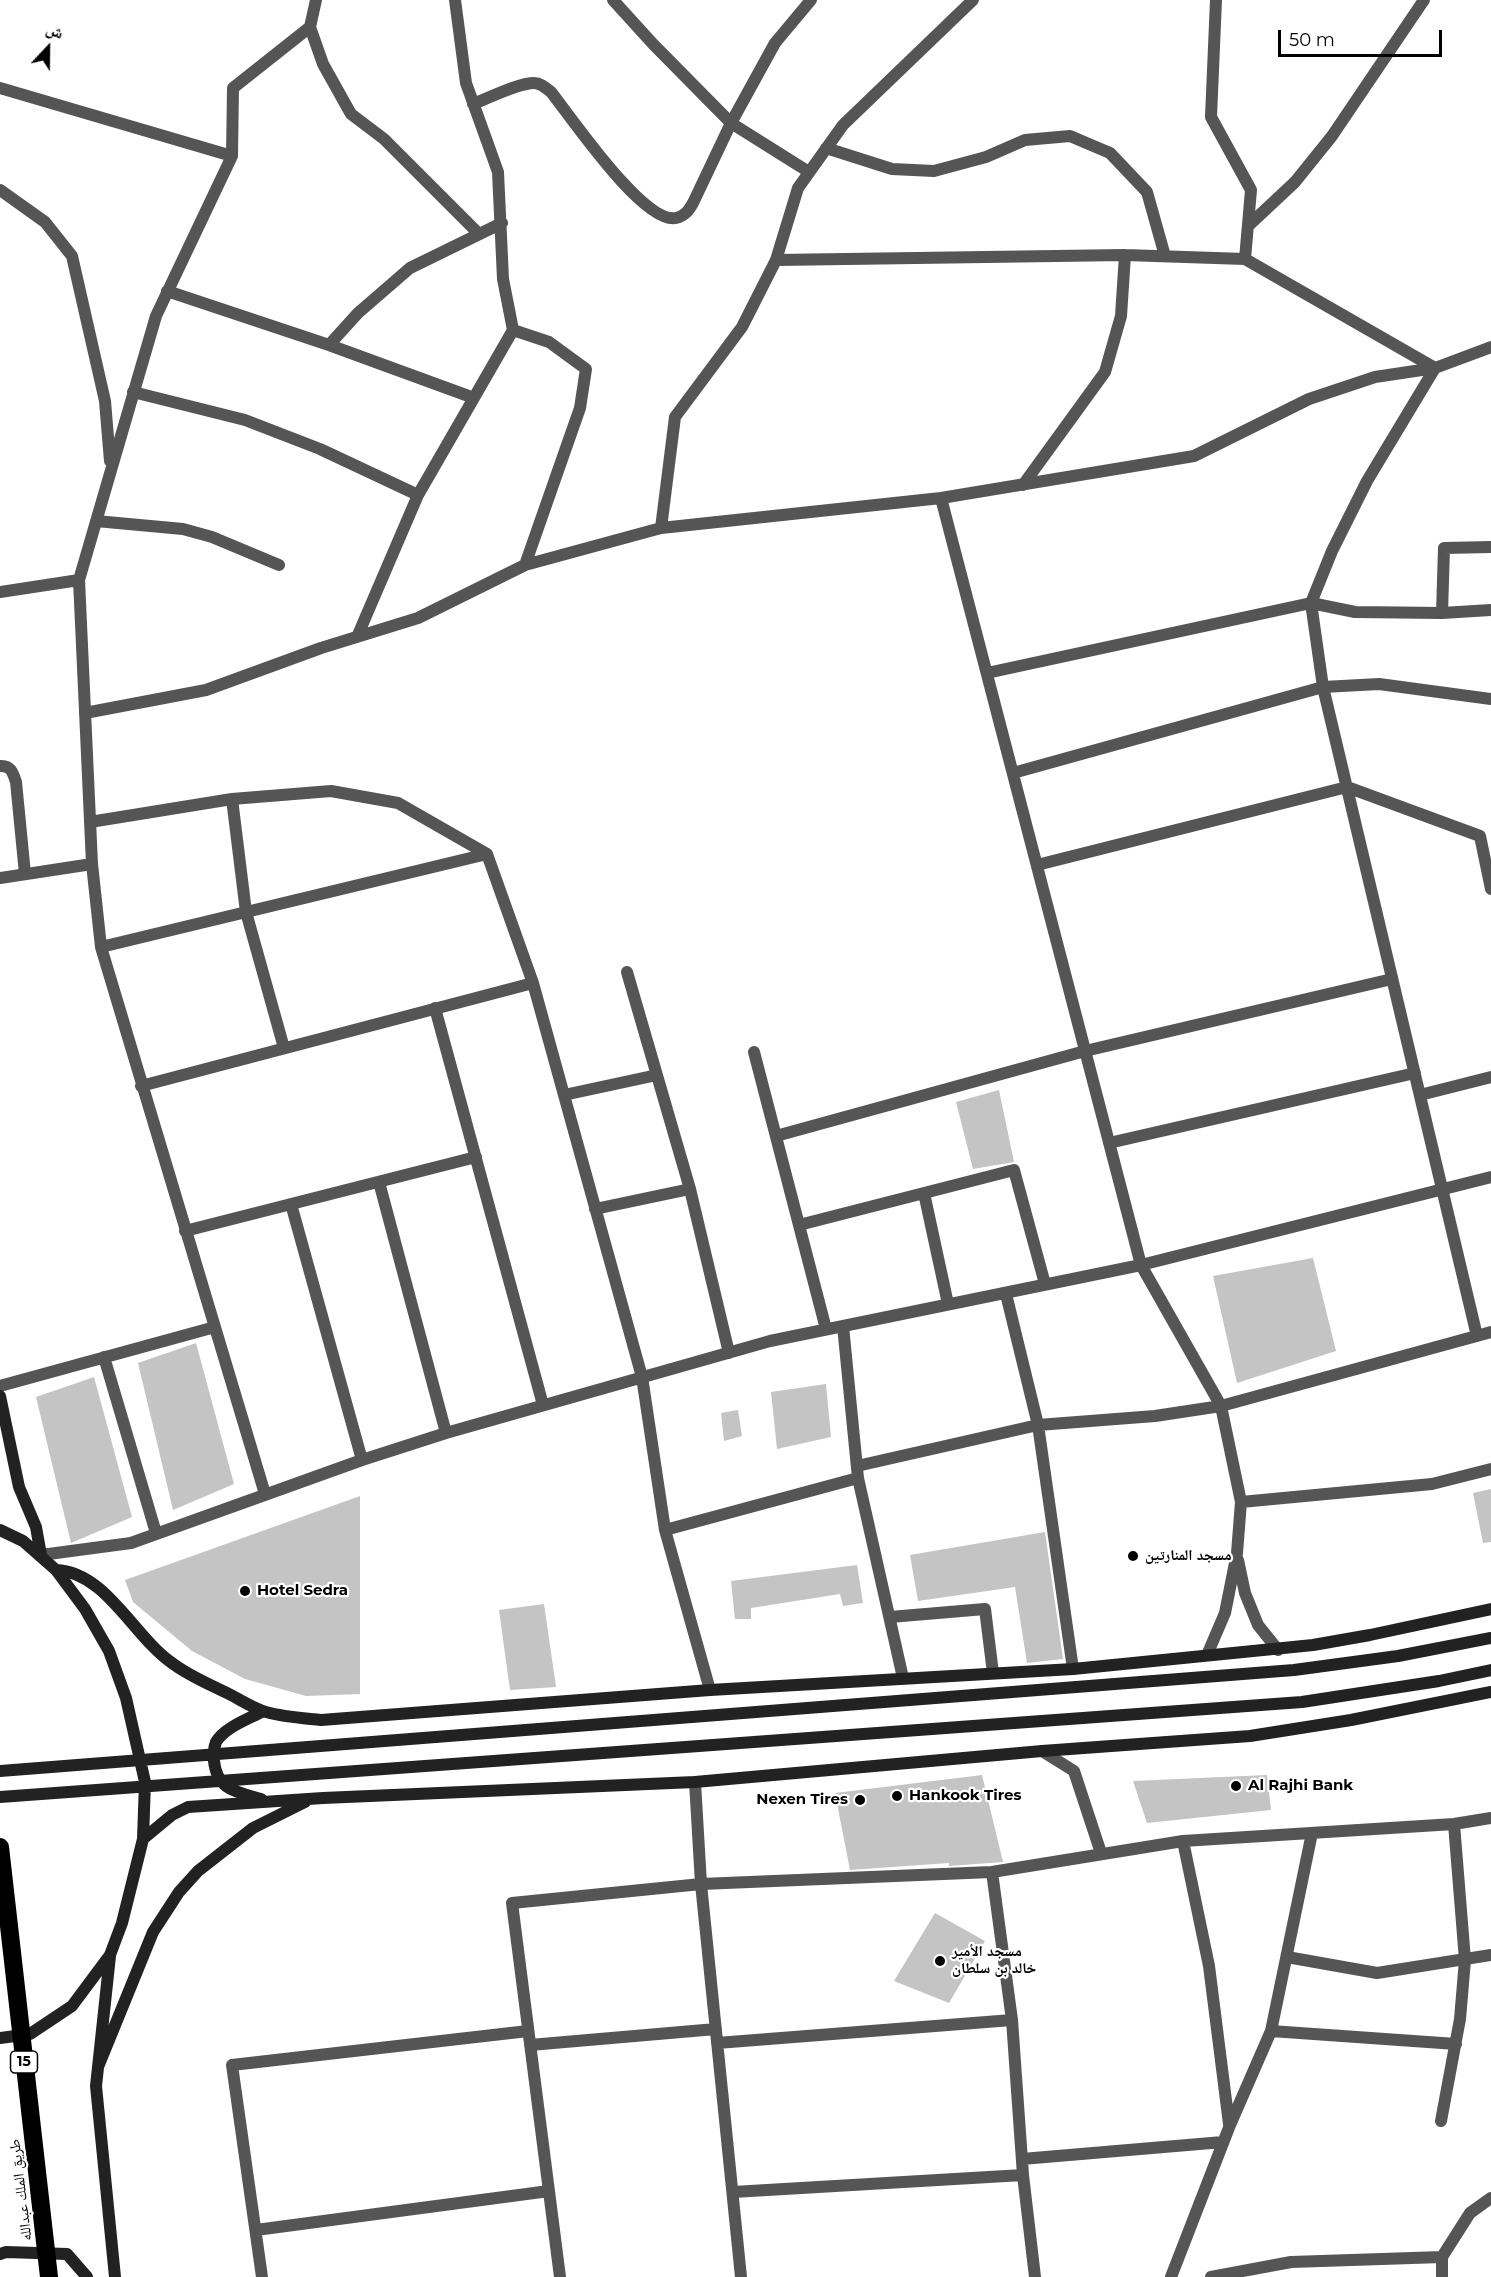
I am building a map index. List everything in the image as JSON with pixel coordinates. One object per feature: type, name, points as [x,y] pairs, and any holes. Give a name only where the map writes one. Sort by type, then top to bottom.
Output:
[{"type":"highway","name":"طريق الملك عبدالله","points":[[0,1847],[49,2277]]},
{"type":"main road","points":[[0,1396],[19,1487],[36,1527],[41,1555]]},
{"type":"main road","points":[[0,2038],[30,2034],[72,2006],[110,1954],[122,1923],[143,1839],[145,1782],[126,1698],[109,1652],[84,1609],[56,1570],[23,1541],[3,1531]]},
{"type":"main road","points":[[56,1570],[79,1574],[99,1588],[151,1646],[171,1663],[192,1676],[263,1711],[321,1720],[710,1690],[1073,1669],[1278,1650],[1371,1635],[1491,1609]]},
{"type":"main road","points":[[0,1771],[1294,1670],[1398,1656],[1491,1638]]},
{"type":"main road","points":[[0,1797],[1302,1702],[1440,1681],[1491,1670]]},
{"type":"main road","points":[[143,1839],[172,1815],[188,1807],[311,1799],[695,1782],[1042,1750],[1250,1736],[1351,1720],[1491,1692]]},
{"type":"main road","points":[[263,1711],[229,1730],[216,1743],[214,1758],[216,1776],[225,1786],[271,1802]]},
{"type":"main road","points":[[98,2067],[153,1932],[179,1892],[198,1871],[252,1828],[311,1799]]},
{"type":"main road","points":[[110,1954],[96,2086],[115,2277]]},
{"type":"main road","points":[[0,2254],[6,2252],[67,2254],[87,2277]]},
{"type":"street","points":[[316,0],[310,27],[323,64],[351,114],[384,139],[436,194],[479,234]]},
{"type":"street","points":[[357,637],[418,495],[513,330],[503,279],[498,172],[466,83],[455,0]]},
{"type":"street","points":[[613,0],[731,123],[809,172]]},
{"type":"street","points":[[473,104],[522,86],[534,83],[542,85],[551,92],[625,187],[661,215],[675,219],[685,215],[693,203],[731,123],[775,43],[810,0]]},
{"type":"street","points":[[661,528],[675,417],[742,327],[776,260],[798,188],[843,125],[973,0]]},
{"type":"street","points":[[1216,0],[1211,117],[1251,190],[1245,259]]},
{"type":"street","points":[[1248,226],[1295,182],[1332,136],[1424,0]]},
{"type":"street","points":[[265,1494],[101,947],[92,864],[79,580],[156,316],[232,156],[233,88],[310,27]]},
{"type":"street","points":[[0,88],[232,156]]},
{"type":"street","points":[[826,148],[892,169],[934,171],[986,158],[1025,140],[1070,136],[1110,153],[1147,192],[1165,256]]},
{"type":"street","points":[[0,190],[45,222],[72,256],[105,401],[111,470]]},
{"type":"street","points":[[329,345],[358,313],[410,268],[502,223]]},
{"type":"street","points":[[776,260],[1125,255],[1245,259],[1435,368]]},
{"type":"street","points":[[1023,485],[1105,372],[1121,315],[1125,255]]},
{"type":"street","points":[[167,291],[329,345],[474,398]]},
{"type":"street","points":[[513,330],[549,342],[586,369],[580,408],[525,565]]},
{"type":"street","points":[[85,713],[206,690],[418,618],[525,565],[661,528],[941,498],[1194,456],[1309,399],[1375,377],[1435,368],[1491,347]]},
{"type":"street","points":[[1435,368],[1367,481],[1332,550],[1311,603],[1323,687],[1477,1336]]},
{"type":"street","points":[[133,392],[244,420],[321,449],[418,495]]},
{"type":"street","points":[[941,498],[1141,1264],[1221,1406],[1241,1502],[1237,1553],[1225,1612],[1207,1655]]},
{"type":"street","points":[[96,521],[183,529],[212,537],[279,565]]},
{"type":"street","points":[[1442,613],[1444,548],[1491,547]]},
{"type":"street","points":[[0,592],[79,580]]},
{"type":"street","points":[[987,674],[1311,603],[1355,612],[1442,613],[1491,610]]},
{"type":"street","points":[[1012,772],[1323,687],[1378,684],[1491,699]]},
{"type":"street","points":[[0,766],[11,769],[16,782],[25,874]]},
{"type":"street","points":[[1037,865],[1347,787],[1476,834],[1491,836]]},
{"type":"street","points":[[90,822],[232,799],[331,790],[398,802],[487,854],[533,982],[642,1377],[665,1530],[710,1690]]},
{"type":"street","points":[[232,799],[246,912],[284,1048]]},
{"type":"street","points":[[1476,834],[1480,836],[1491,889]]},
{"type":"street","points":[[101,947],[487,854]]},
{"type":"street","points":[[0,878],[92,864]]},
{"type":"street","points":[[627,972],[690,1189],[729,1353]]},
{"type":"street","points":[[776,1136],[1085,1051],[1392,979]]},
{"type":"street","points":[[141,1086],[533,982]]},
{"type":"street","points":[[435,1008],[543,1405]]},
{"type":"street","points":[[754,1053],[826,1329]]},
{"type":"street","points":[[1109,1143],[1415,1073]]},
{"type":"street","points":[[564,1095],[657,1075]]},
{"type":"street","points":[[1420,1095],[1491,1077]]},
{"type":"street","points":[[185,1231],[476,1157]]},
{"type":"street","points":[[799,1225],[1014,1170],[1045,1284]]},
{"type":"street","points":[[41,1555],[131,1543],[362,1460],[446,1433],[770,1341],[1006,1294],[1141,1264],[1491,1177]]},
{"type":"street","points":[[379,1182],[446,1433]]},
{"type":"street","points":[[595,1209],[690,1189]]},
{"type":"street","points":[[924,1193],[948,1304]]},
{"type":"street","points":[[291,1204],[362,1460]]},
{"type":"street","points":[[1006,1294],[1038,1425],[1073,1669]]},
{"type":"street","points":[[843,1326],[857,1472],[903,1678]]},
{"type":"street","points":[[0,1386],[215,1327]]},
{"type":"street","points":[[665,1530],[857,1472],[1038,1425],[1155,1416],[1221,1406],[1491,1332]]},
{"type":"street","points":[[104,1357],[156,1533]]},
{"type":"street","points":[[1241,1502],[1432,1484],[1491,1469]]},
{"type":"street","points":[[1237,1553],[1245,1593],[1258,1625],[1278,1650]]},
{"type":"street","points":[[890,1617],[985,1609],[993,1673]]},
{"type":"street","points":[[1042,1750],[1074,1771],[1101,1853]]},
{"type":"street","points":[[695,1782],[701,1884],[741,2277]]},
{"type":"street","points":[[560,2277],[512,1903],[701,1884],[992,1872],[1183,1841],[1454,1824],[1491,1818]]},
{"type":"street","points":[[1441,2121],[1460,2019],[1465,1960],[1454,1824]]},
{"type":"street","points":[[1171,2277],[1223,2142],[1271,2031],[1312,1833]]},
{"type":"street","points":[[1183,1841],[1209,1966],[1230,2125]]},
{"type":"street","points":[[992,1872],[1012,2020],[1023,2175],[1035,2277]]},
{"type":"street","points":[[1287,1957],[1377,1973],[1491,1955]]},
{"type":"street","points":[[717,2043],[1012,2020]]},
{"type":"street","points":[[530,2045],[716,2029]]},
{"type":"street","points":[[262,2277],[232,2065],[528,2031]]},
{"type":"street","points":[[1271,2031],[1456,2044]]},
{"type":"street","points":[[1022,2159],[1223,2142]]},
{"type":"street","points":[[733,2192],[1023,2175]]},
{"type":"street","points":[[255,2230],[549,2191]]},
{"type":"street","points":[[1442,2277],[1442,2257],[1470,2213],[1491,2198]]},
{"type":"street","points":[[1211,2277],[1291,2262],[1442,2257]]},
{"type":"building","points":[[999,1090],[1014,1162],[973,1169],[956,1102]]},
{"type":"building","points":[[1313,1258],[1336,1351],[1237,1383],[1213,1276]]},
{"type":"building","points":[[196,1343],[234,1484],[173,1510],[138,1363]]},
{"type":"building","points":[[94,1377],[132,1517],[71,1543],[36,1397]]},
{"type":"building","points":[[826,1384],[831,1437],[777,1449],[771,1392]]},
{"type":"building","points":[[738,1410],[742,1436],[724,1441],[721,1413]]},
{"type":"building","points":[[1491,1489],[1491,1542],[1483,1543],[1473,1493]]},
{"type":"building","name":"Hotel Sedra","points":[[360,1496],[360,1694],[306,1696],[245,1679],[192,1651],[133,1602],[125,1580]]},
{"type":"building","points":[[1045,1532],[1063,1659],[1027,1663],[1015,1587],[918,1601],[910,1555]]},
{"type":"building","points":[[857,1565],[863,1603],[843,1606],[840,1594],[751,1608],[751,1619],[735,1619],[731,1581]]},
{"type":"building","points":[[544,1604],[556,1687],[510,1690],[499,1610]]},
{"type":"building","points":[[982,1775],[1003,1862],[949,1866],[949,1863],[850,1870],[835,1793]]},
{"type":"building","points":[[1267,1775],[1271,1810],[1147,1823],[1133,1781]]},
{"type":"building","name":"مسجد الأمير خالد بن سلطان","points":[[935,1913],[985,1941],[949,2003],[894,1981]]},
{"type":"place","name":"مسجد المنارتين","points":[[1133,1556]]},
{"type":"place","name":"Hotel Sedra","points":[[245,1591]]},
{"type":"place","name":"Al Rajhi Bank","points":[[1236,1786]]},
{"type":"place","name":"Hankook Tires","points":[[897,1796]]},
{"type":"place","name":"Nexen Tires","points":[[860,1800]]},
{"type":"place","name":"مسجد الأمير خالد بن سلطان","points":[[940,1961]]}]
